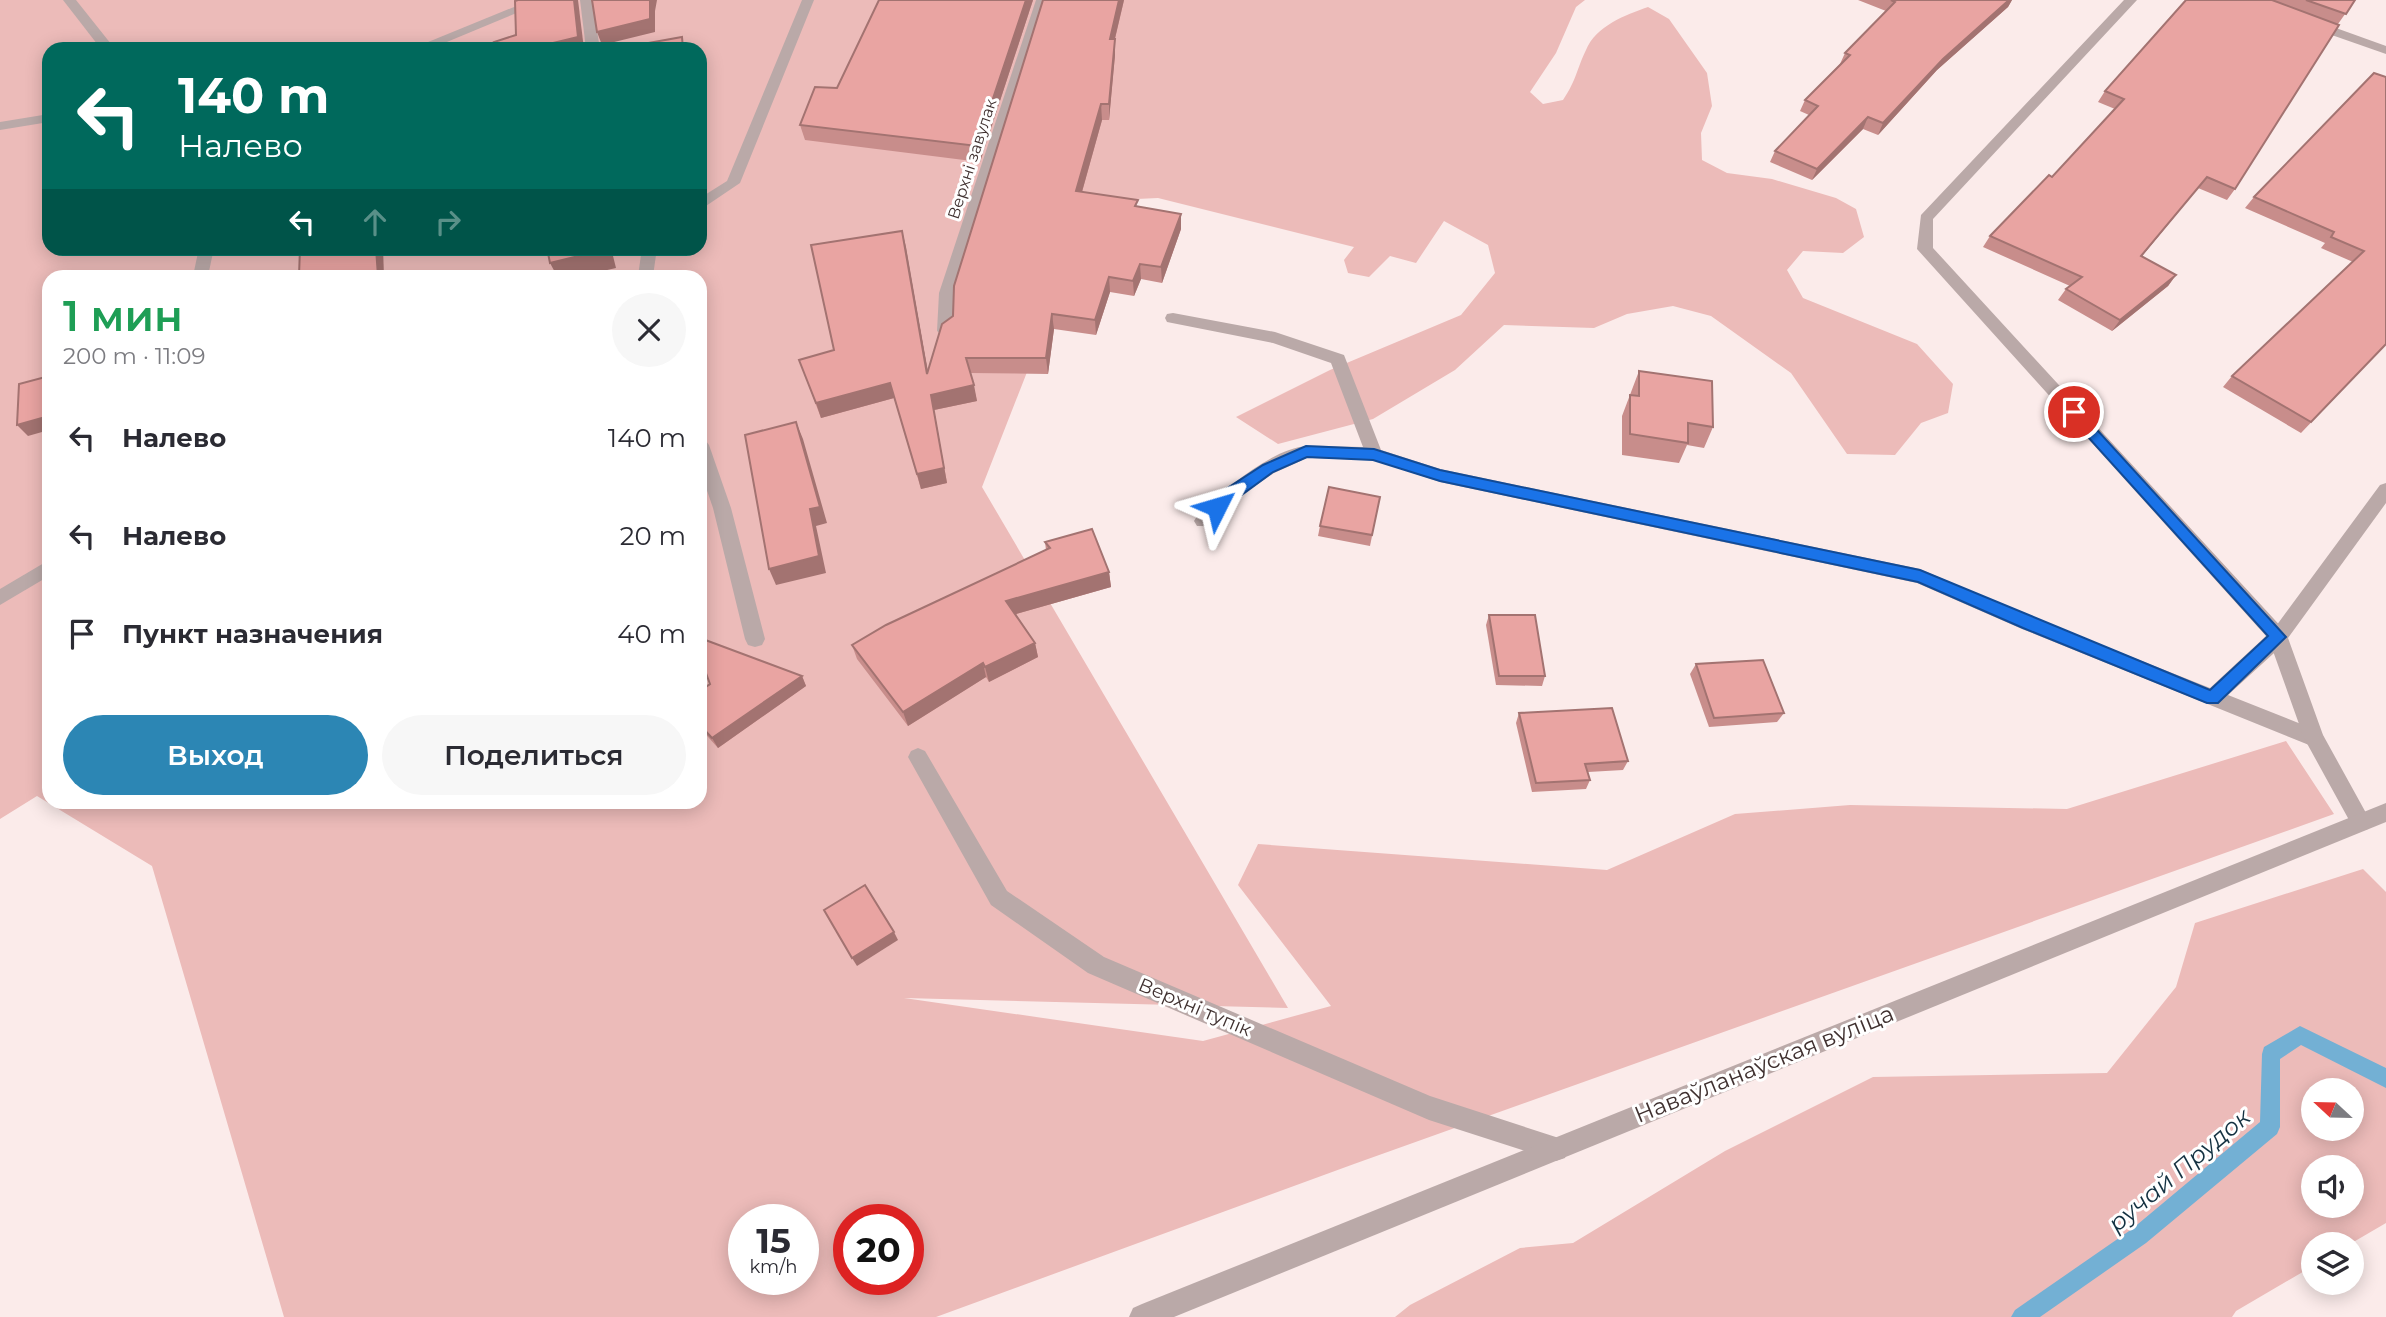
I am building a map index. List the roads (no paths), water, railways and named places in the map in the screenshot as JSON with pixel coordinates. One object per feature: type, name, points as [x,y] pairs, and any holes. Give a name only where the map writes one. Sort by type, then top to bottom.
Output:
[{"type":"street","points":[[69,0],[102,42]]},
{"type":"street","points":[[436,42],[541,0]]},
{"type":"street","points":[[586,0],[592,42]]},
{"type":"street","points":[[707,200],[733,183],[808,0]]},
{"type":"street","name":"Верхні завулак","points":[[945,331],[947,293],[1042,0]]},
{"type":"street","points":[[2131,0],[1926,218],[1925,249],[2278,637],[2314,738],[2361,822]]},
{"type":"street","points":[[2298,18],[2386,50]]},
{"type":"street","points":[[0,126],[42,119]]},
{"type":"street","points":[[1173,318],[1275,338],[1338,359],[1374,454]]},
{"type":"street","points":[[1203,521],[1231,493],[1268,468],[1306,452],[1374,454],[1440,475],[1920,576],[2029,624],[2314,738]]},
{"type":"street","points":[[707,465],[722,508],[755,639]]},
{"type":"street","points":[[2212,698],[2278,637],[2386,490]]},
{"type":"street","points":[[0,598],[42,571]]},
{"type":"street","name":"Верхні тупік","points":[[919,757],[999,898],[1096,965],[1429,1108],[1556,1149]]},
{"type":"street","name":"Наваўланаўская вуліца","points":[[1142,1317],[2386,812]]},
{"type":"waterway","name":"ручай Прудок","points":[[2022,1317],[2139,1236],[2270,1127],[2271,1054],[2300,1035],[2386,1078]]}]
